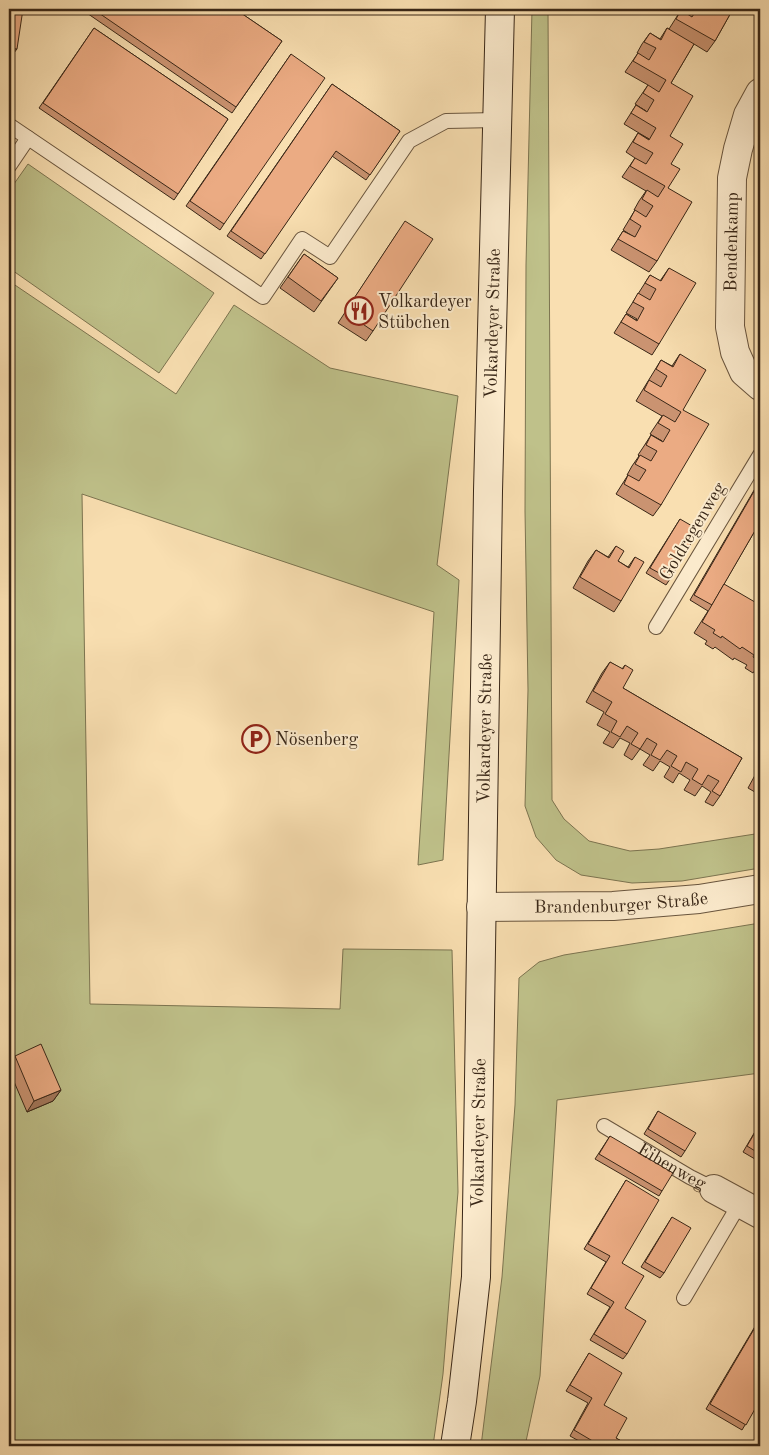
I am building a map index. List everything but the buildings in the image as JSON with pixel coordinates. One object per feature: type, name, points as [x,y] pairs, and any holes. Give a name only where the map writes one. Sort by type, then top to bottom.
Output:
[{"type":"main road","name":"Volkardeyer Straße","points":[[455,1446],[476,1278],[488,491],[500,9]]},
{"type":"main road","name":"Bendenkamp","points":[[760,93],[748,115],[738,148],[732,178],[730,327],[735,352],[744,372],[760,386]]},
{"type":"main road","name":"Brandenburger Straße","points":[[481,907],[613,906],[699,899],[760,888]]},
{"type":"main road","name":"Eibenweg","points":[[714,1188],[750,1209]]},
{"type":"lane","points":[[9,125],[263,297],[302,239],[330,257],[408,141],[446,121],[497,120]]},
{"type":"lane","points":[[9,166],[28,138]]},
{"type":"lane","name":"Goldregenweg","points":[[656,627],[760,455]]},
{"type":"lane","name":"Eibenweg","points":[[604,1126],[690,1178],[714,1188]]},
{"type":"lane","name":"Eibenweg","points":[[684,1298],[750,1209]]},
{"type":"green space","points":[[532,9],[548,9],[552,800],[564,819],[589,841],[630,851],[659,849],[755,834],[760,857],[760,868],[682,881],[632,883],[581,875],[556,860],[536,837],[525,806],[528,690],[525,511],[526,265]]},
{"type":"green space","points":[[28,164],[214,293],[159,373],[9,268],[9,191]]},
{"type":"green space","points":[[9,281],[176,394],[234,305],[330,368],[458,396],[437,565],[459,580],[443,860],[418,865],[434,612],[82,494],[90,1004],[340,1009],[343,949],[452,950],[458,1192],[443,1374],[433,1446],[9,1446]]},
{"type":"green space","points":[[760,923],[760,1073],[557,1100],[540,1376],[525,1446],[481,1446],[502,1277],[515,1105],[519,978],[539,962],[564,955]]},
{"type":"place","name":"Volkardeyer Stübchen","points":[[359,311]]},
{"type":"place","name":"Nösenberg","points":[[256,739]]}]
